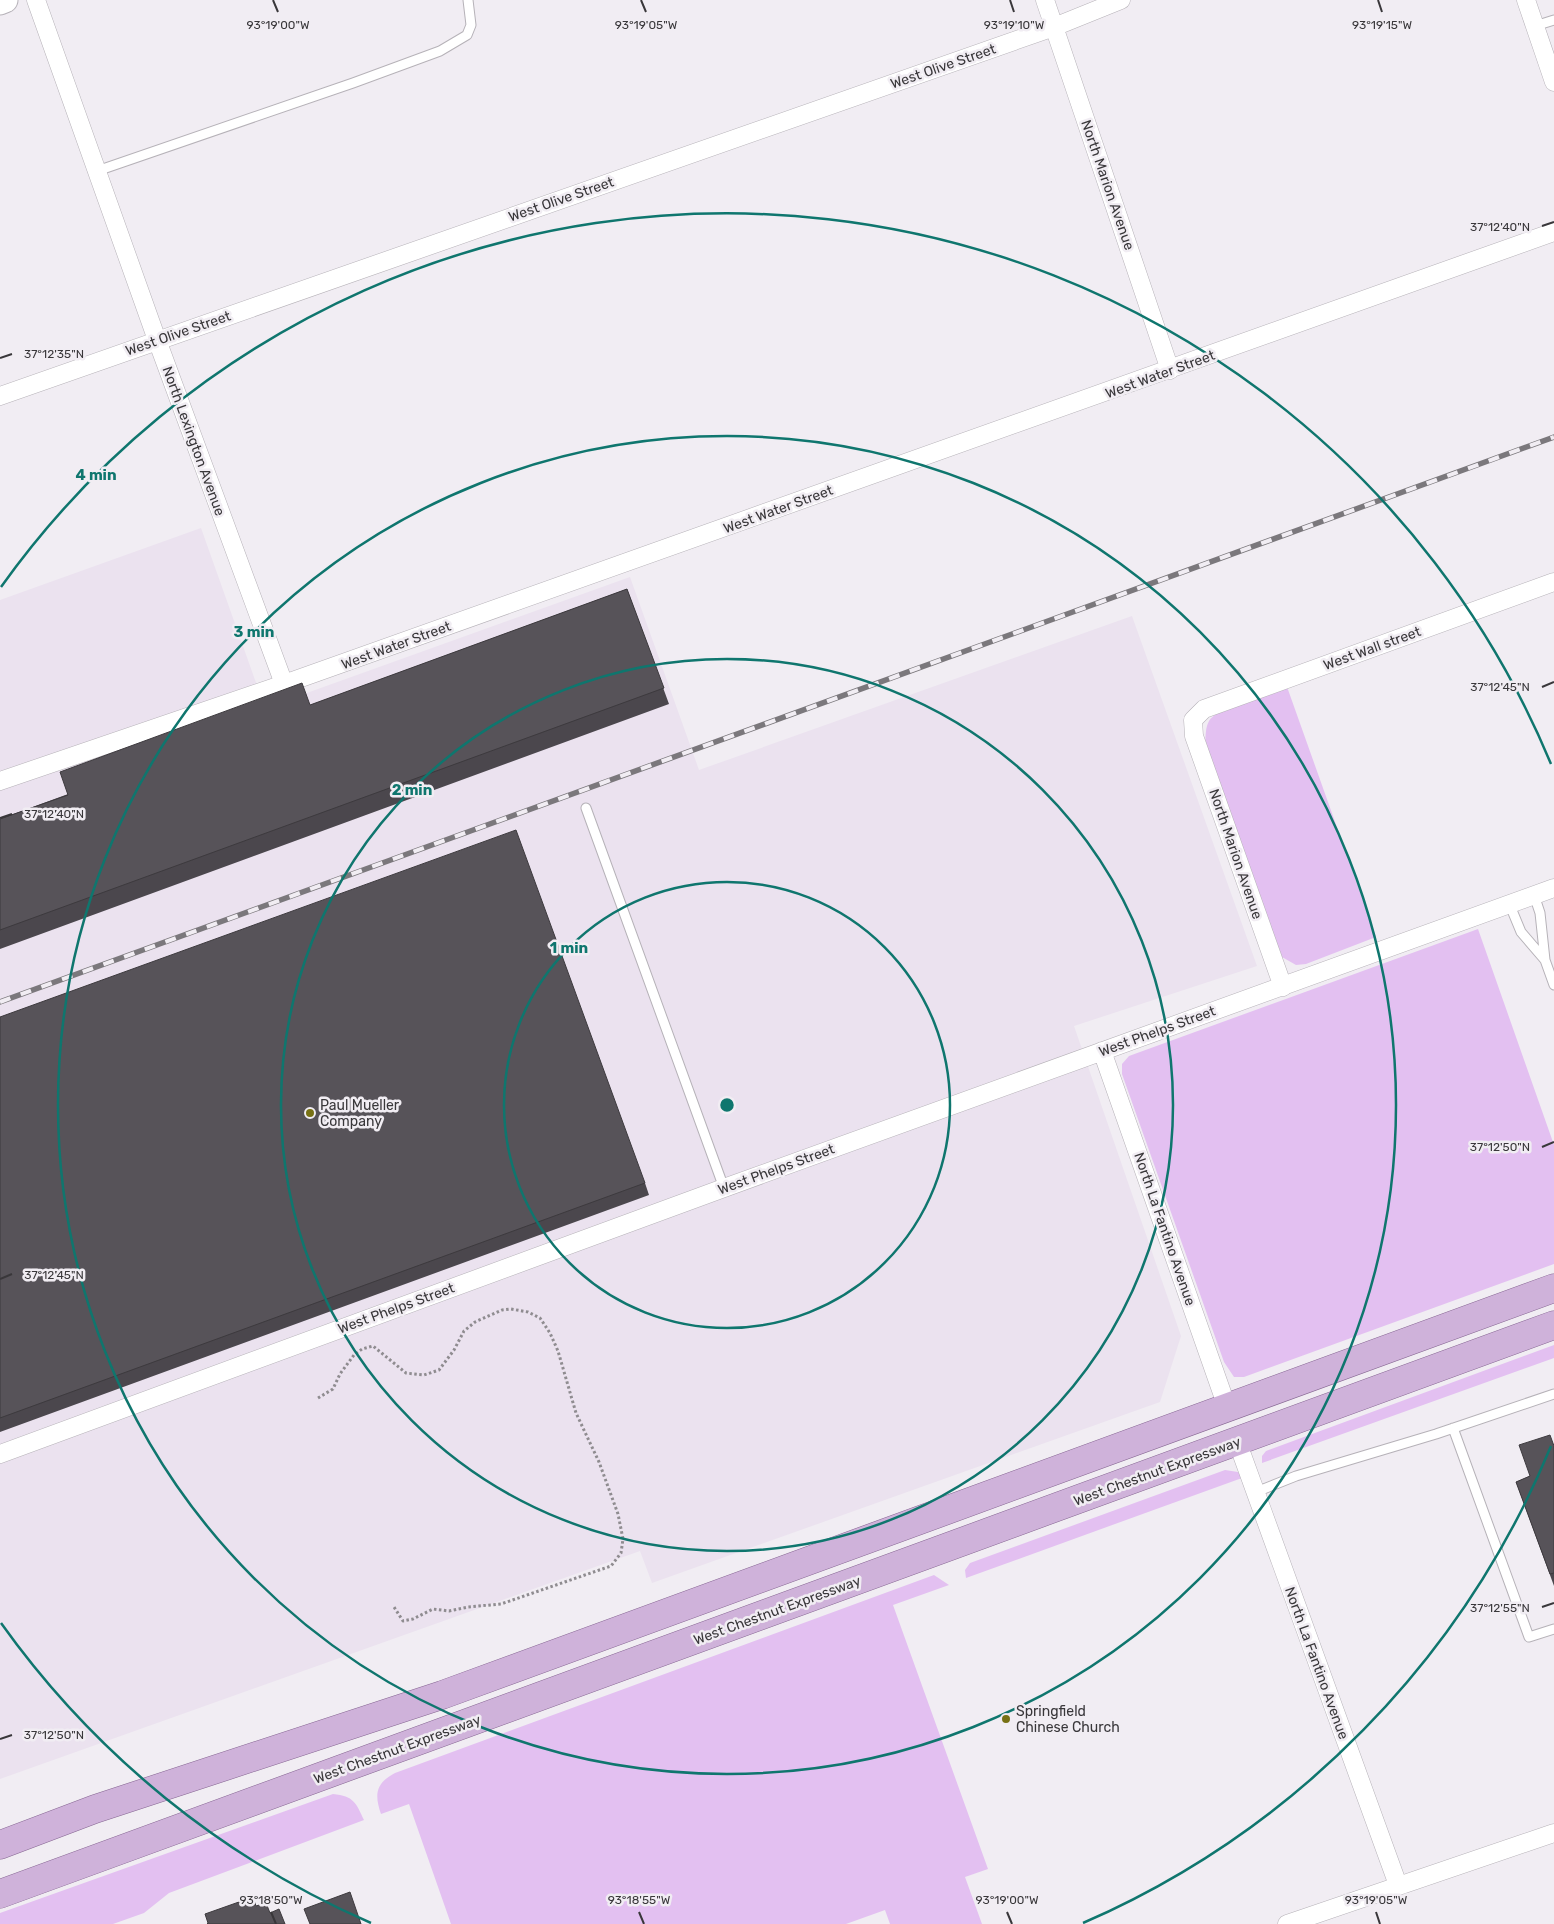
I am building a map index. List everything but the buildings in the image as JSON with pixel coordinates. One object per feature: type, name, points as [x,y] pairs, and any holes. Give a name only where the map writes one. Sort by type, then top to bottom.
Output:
[{"type":"main road","points":[[0,2],[5,0]]},
{"type":"main road","points":[[0,1845],[95,1809],[442,1695],[1554,1288]]},
{"type":"main road","name":"West Chestnut Expressway","points":[[0,1894],[1554,1325]]},
{"type":"street","name":"North Lexington Avenue","points":[[36,0],[157,340],[284,684]]},
{"type":"street","name":"North Marion Avenue","points":[[1045,0],[1170,370]]},
{"type":"street","name":"West Olive Street","points":[[0,396],[1054,27],[1121,0]]},
{"type":"street","points":[[1526,0],[1554,82]]},
{"type":"street","name":"West Water Street","points":[[0,781],[284,684],[1554,232]]},
{"type":"street","name":"West Wall street","points":[[1193,720],[1204,708],[1554,582]]},
{"type":"street","name":"North Marion Avenue","points":[[1193,720],[1194,736],[1283,987]]},
{"type":"street","name":"West Phelps Street","points":[[0,1454],[724,1188],[1554,888]]},
{"type":"street","name":"North La Fantino Avenue","points":[[1102,1051],[1227,1408]]},
{"type":"street","name":"North La Fantino Avenue","points":[[1237,1441],[1398,1885]]},
{"type":"street","points":[[1287,1924],[1554,1832]]},
{"type":"lane","points":[[97,171],[440,51],[467,35],[470,25],[468,0]]},
{"type":"lane","points":[[1535,26],[1554,20]]},
{"type":"lane","points":[[586,808],[724,1188]]},
{"type":"lane","points":[[1534,895],[1540,912],[1545,960],[1554,986]]},
{"type":"lane","points":[[1509,903],[1521,932],[1545,960]]},
{"type":"lane","points":[[1256,1492],[1296,1476],[1453,1428],[1554,1394]]},
{"type":"lane","points":[[1453,1428],[1529,1638],[1554,1629]]},
{"type":"path","points":[[318,1398],[332,1389],[354,1355],[362,1349],[372,1346],[406,1373],[424,1375],[439,1370],[454,1350],[464,1331],[475,1322],[502,1310],[511,1309],[528,1312],[540,1318],[554,1342],[576,1413],[589,1439],[609,1489],[620,1521],[623,1540],[621,1553],[611,1566],[501,1604],[449,1611],[432,1609],[413,1619],[403,1620],[394,1607]]},
{"type":"shaded area","points":[[201,528],[265,708],[630,577],[699,770],[1132,616],[1257,966],[1074,1026],[1181,1336],[1160,1402],[652,1583],[640,1551],[0,1779],[0,600]]},
{"type":"shaded area","points":[[1286,684],[1376,937],[1306,964],[1296,965],[1282,957],[1205,744],[1206,729],[1209,721],[1222,710]]},
{"type":"shaded area","points":[[1478,929],[1554,1145],[1554,1264],[1244,1377],[1234,1377],[1224,1362],[1122,1074],[1122,1064],[1129,1056]]},
{"type":"shaded area","points":[[1554,1345],[1554,1358],[1262,1463],[1262,1456],[1266,1451]]},
{"type":"shaded area","points":[[1225,1470],[1238,1472],[1242,1478],[966,1578],[965,1570],[970,1563]]},
{"type":"shaded area","points":[[934,1575],[949,1585],[893,1605],[988,1869],[965,1877],[982,1924],[890,1924],[885,1910],[846,1924],[451,1924],[409,1804],[381,1814],[377,1795],[378,1790],[384,1781],[395,1773]]},
{"type":"shaded area","points":[[333,1794],[353,1801],[364,1820],[169,1893],[144,1913],[113,1924],[0,1924],[0,1913]]},
{"type":"railway","points":[[0,1002],[1554,437]]},
{"type":"place","name":"Paul Mueller Company","points":[[310,1113]]},
{"type":"place","name":"Springfield Chinese Church","points":[[1006,1719]]}]
